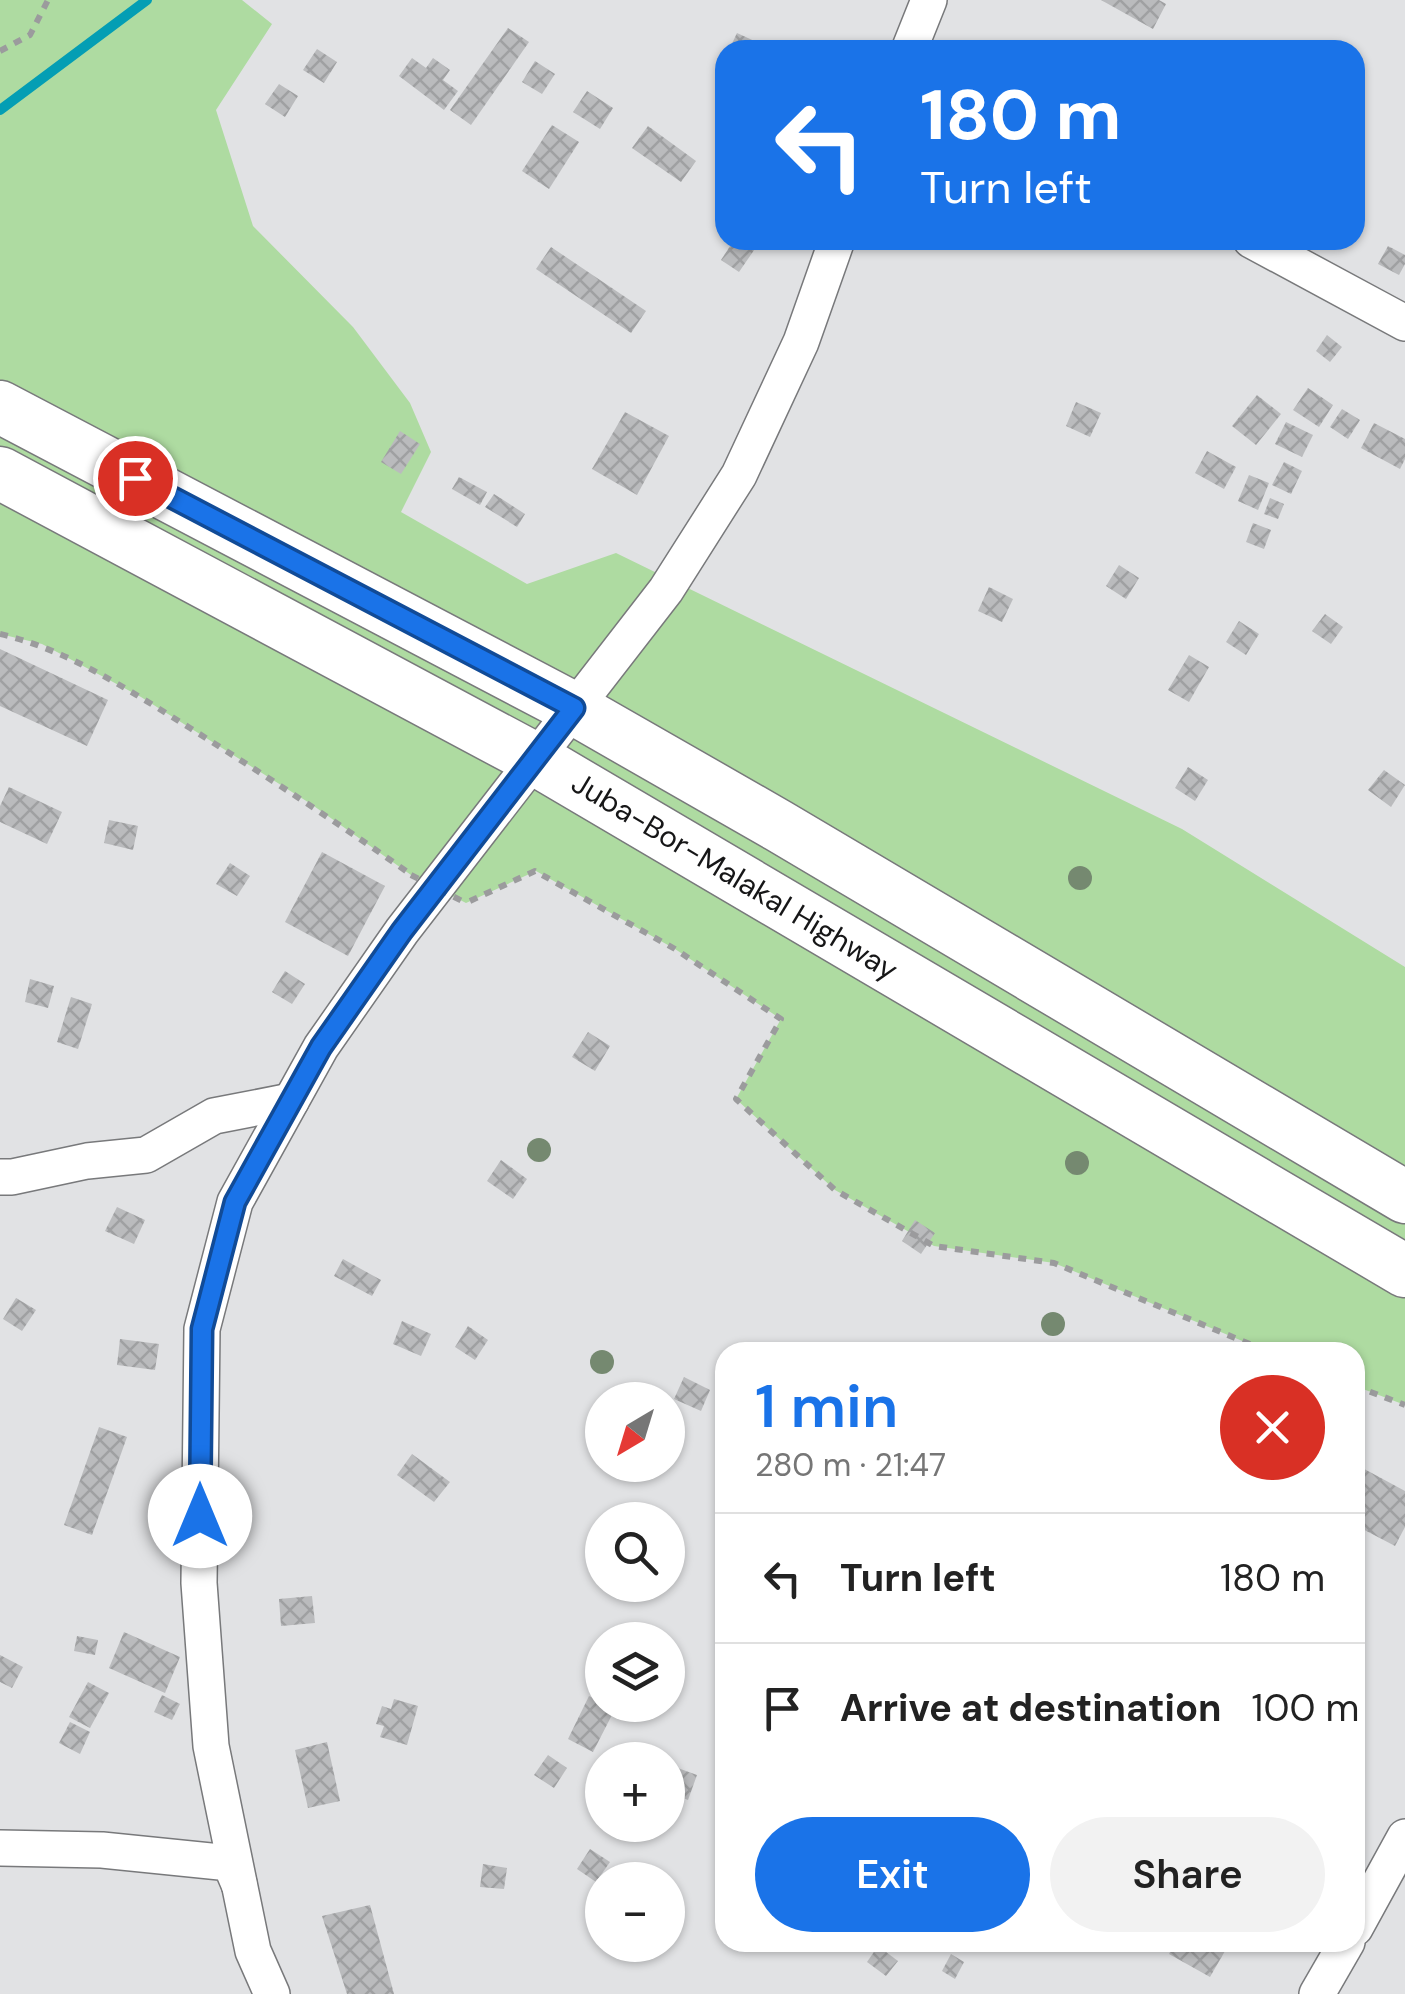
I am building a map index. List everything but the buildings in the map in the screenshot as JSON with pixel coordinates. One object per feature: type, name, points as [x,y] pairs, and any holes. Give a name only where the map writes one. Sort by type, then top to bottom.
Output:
[{"type":"highway","name":"Juba-Bor-Malakal Highway","points":[[0,406],[574,708],[1405,1197]]},
{"type":"highway","name":"Juba-Bor-Malakal Highway","points":[[0,473],[535,758],[1405,1271]]},
{"type":"street","points":[[914,40],[930,0]]},
{"type":"street","points":[[272,1994],[253,1951],[211,1746],[199,1583],[202,1329],[235,1202],[321,1047],[402,931],[666,590],[739,475],[800,342],[833,250]]},
{"type":"street","points":[[1269,250],[1405,323]]},
{"type":"street","points":[[0,1176],[146,1155],[214,1116],[291,1101]]},
{"type":"street","points":[[1365,1910],[1405,1837]]},
{"type":"street","points":[[0,1848],[102,1850],[230,1862],[282,1994]]},
{"type":"street","points":[[1317,1994],[1341,1952]]},
{"type":"path","points":[[0,52],[30,35],[48,0]]},
{"type":"path","points":[[0,634],[42,644],[141,697],[311,804],[411,875],[466,903],[536,871],[675,948],[782,1019],[736,1099],[834,1190],[934,1246],[1054,1263],[1245,1342]]},
{"type":"path","points":[[1365,1390],[1405,1405]]},
{"type":"green space","points":[[0,0],[242,0],[272,24],[216,110],[253,226],[353,327],[410,403],[431,452],[401,512],[527,584],[616,553],[1182,829],[1405,967],[1405,1405],[1365,1390],[1365,1342],[1245,1342],[1054,1263],[934,1246],[835,1190],[736,1099],[781,1019],[675,949],[536,871],[466,903],[411,875],[311,804],[141,697],[42,644],[0,634]]},
{"type":"waterway","points":[[0,110],[147,0]]},
{"type":"route","points":[[135,478],[574,708],[402,931],[321,1047],[235,1202],[202,1329],[200,1516]]}]
